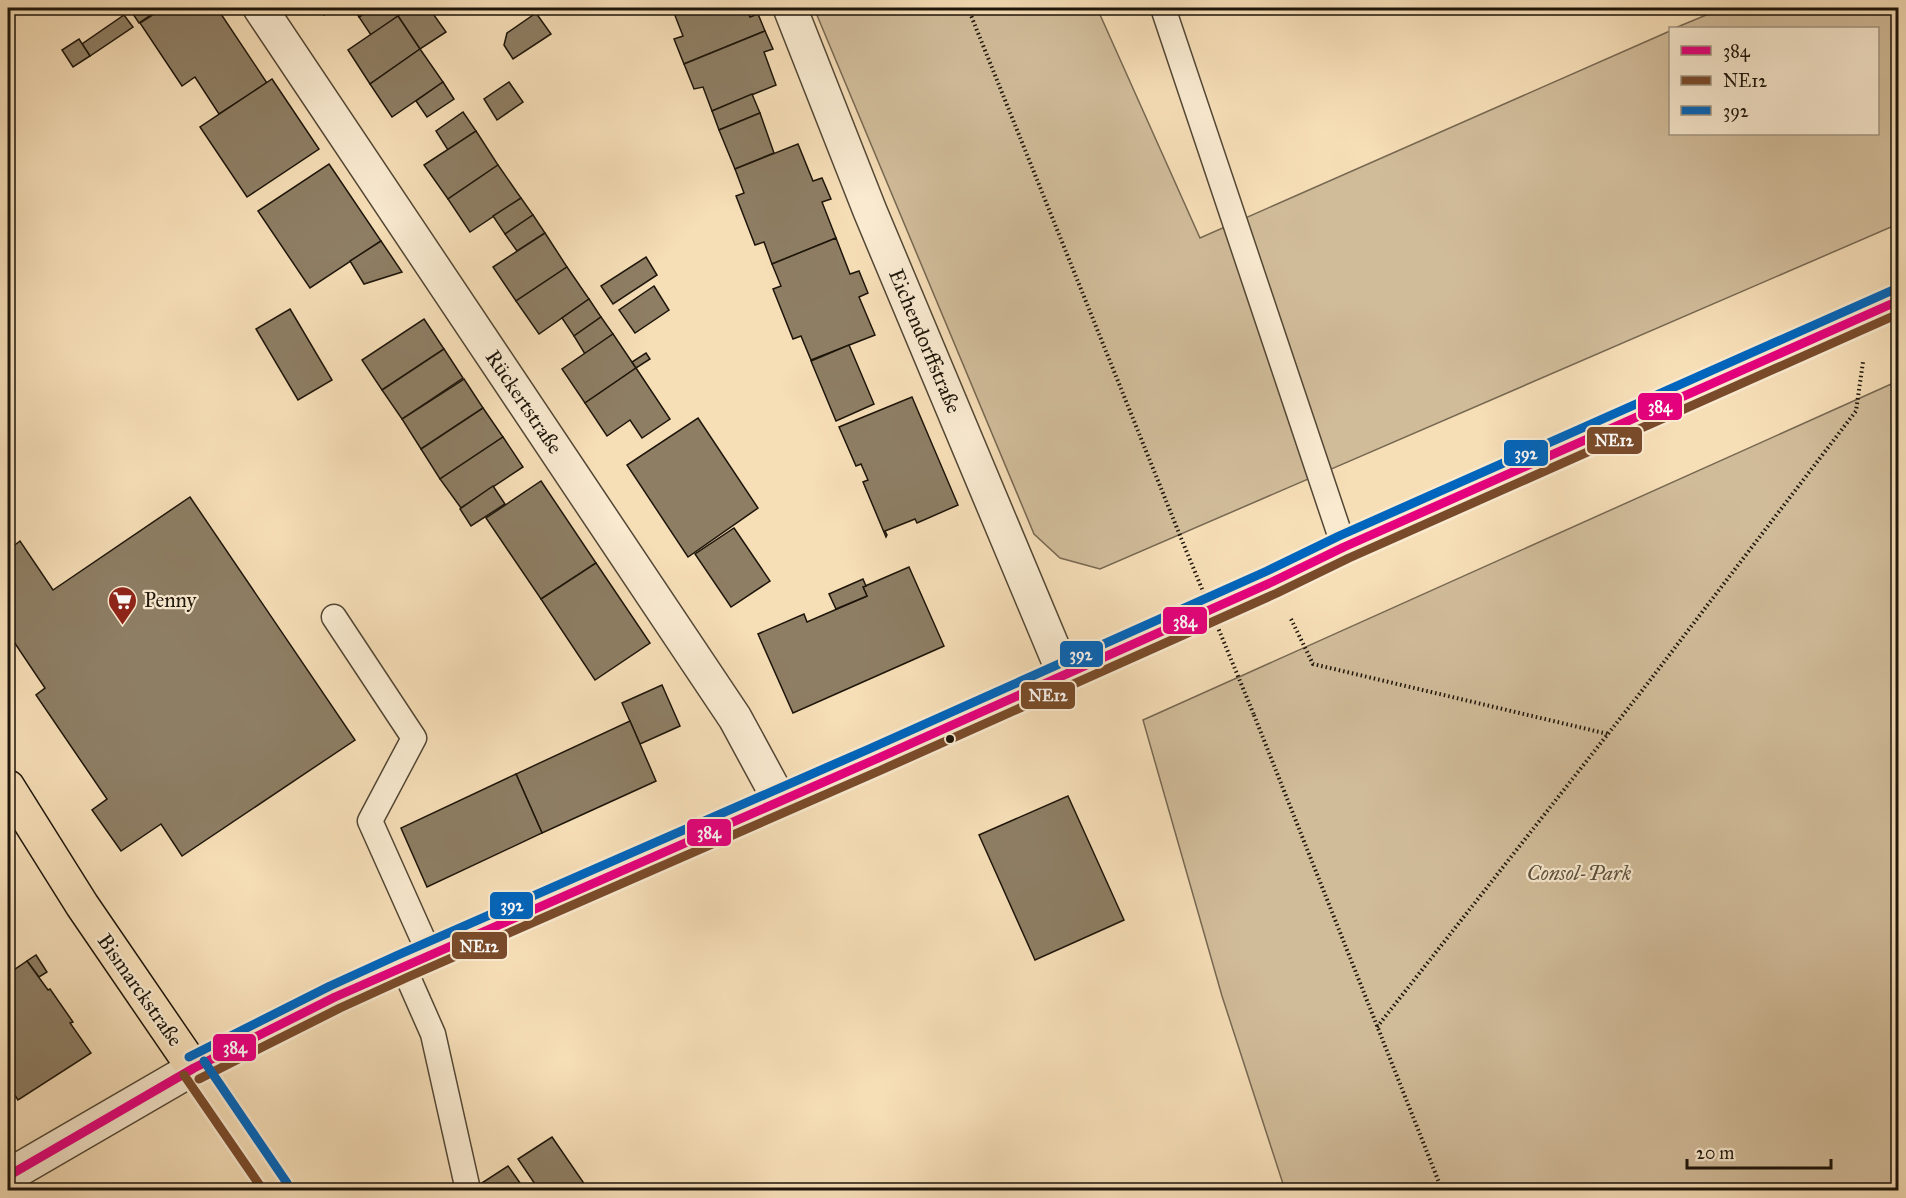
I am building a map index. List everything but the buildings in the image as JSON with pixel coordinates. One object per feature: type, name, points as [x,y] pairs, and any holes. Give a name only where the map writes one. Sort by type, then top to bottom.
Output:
[{"type":"main road","name":"Bismarckstraße","points":[[8,787],[82,905],[277,1191]]},
{"type":"street","name":"Rückertstraße","points":[[260,8],[735,718],[780,801]]},
{"type":"street","name":"Eichendorffstraße","points":[[790,8],[870,211],[1064,674]]},
{"type":"street","points":[[8,1176],[194,1068],[335,997],[1884,308]]},
{"type":"lane","points":[[1163,8],[1344,547]]},
{"type":"lane","points":[[334,617],[414,738],[370,820],[416,961],[468,1191]]},
{"type":"path","points":[[968,8],[1254,716],[1442,1191]]},
{"type":"path","points":[[1377,1027],[1608,734],[1856,411],[1884,308]]},
{"type":"path","points":[[1272,582],[1314,664],[1608,734]]},
{"type":"green space","points":[[814,8],[1097,8],[1200,238],[1669,31],[1669,135],[1879,135],[1879,27],[1677,27],[1723,8],[1898,8],[1898,224],[1100,569],[1060,558],[1034,534]]},
{"type":"green space","name":"Consol-Park","points":[[1898,381],[1898,1190],[1285,1190],[1222,996],[1143,720]]},
{"type":"transit line","name":"392","points":[[189,1057],[330,986],[398,955],[869,749],[1267,571],[1339,536],[1893,290]]},
{"type":"transit line","name":"384","points":[[8,1176],[194,1068],[335,997],[874,760],[1272,582],[1344,547],[1898,301]]},
{"type":"transit line","name":"NE12","points":[[199,1079],[340,1008],[408,977],[879,771],[1277,593],[1349,558],[1898,314]]},
{"type":"transit line","name":"392","points":[[204,1061],[287,1183]]},
{"type":"transit line","name":"NE12","points":[[184,1075],[263,1190]]},
{"type":"place","name":"Penny","points":[[123,626]]}]
